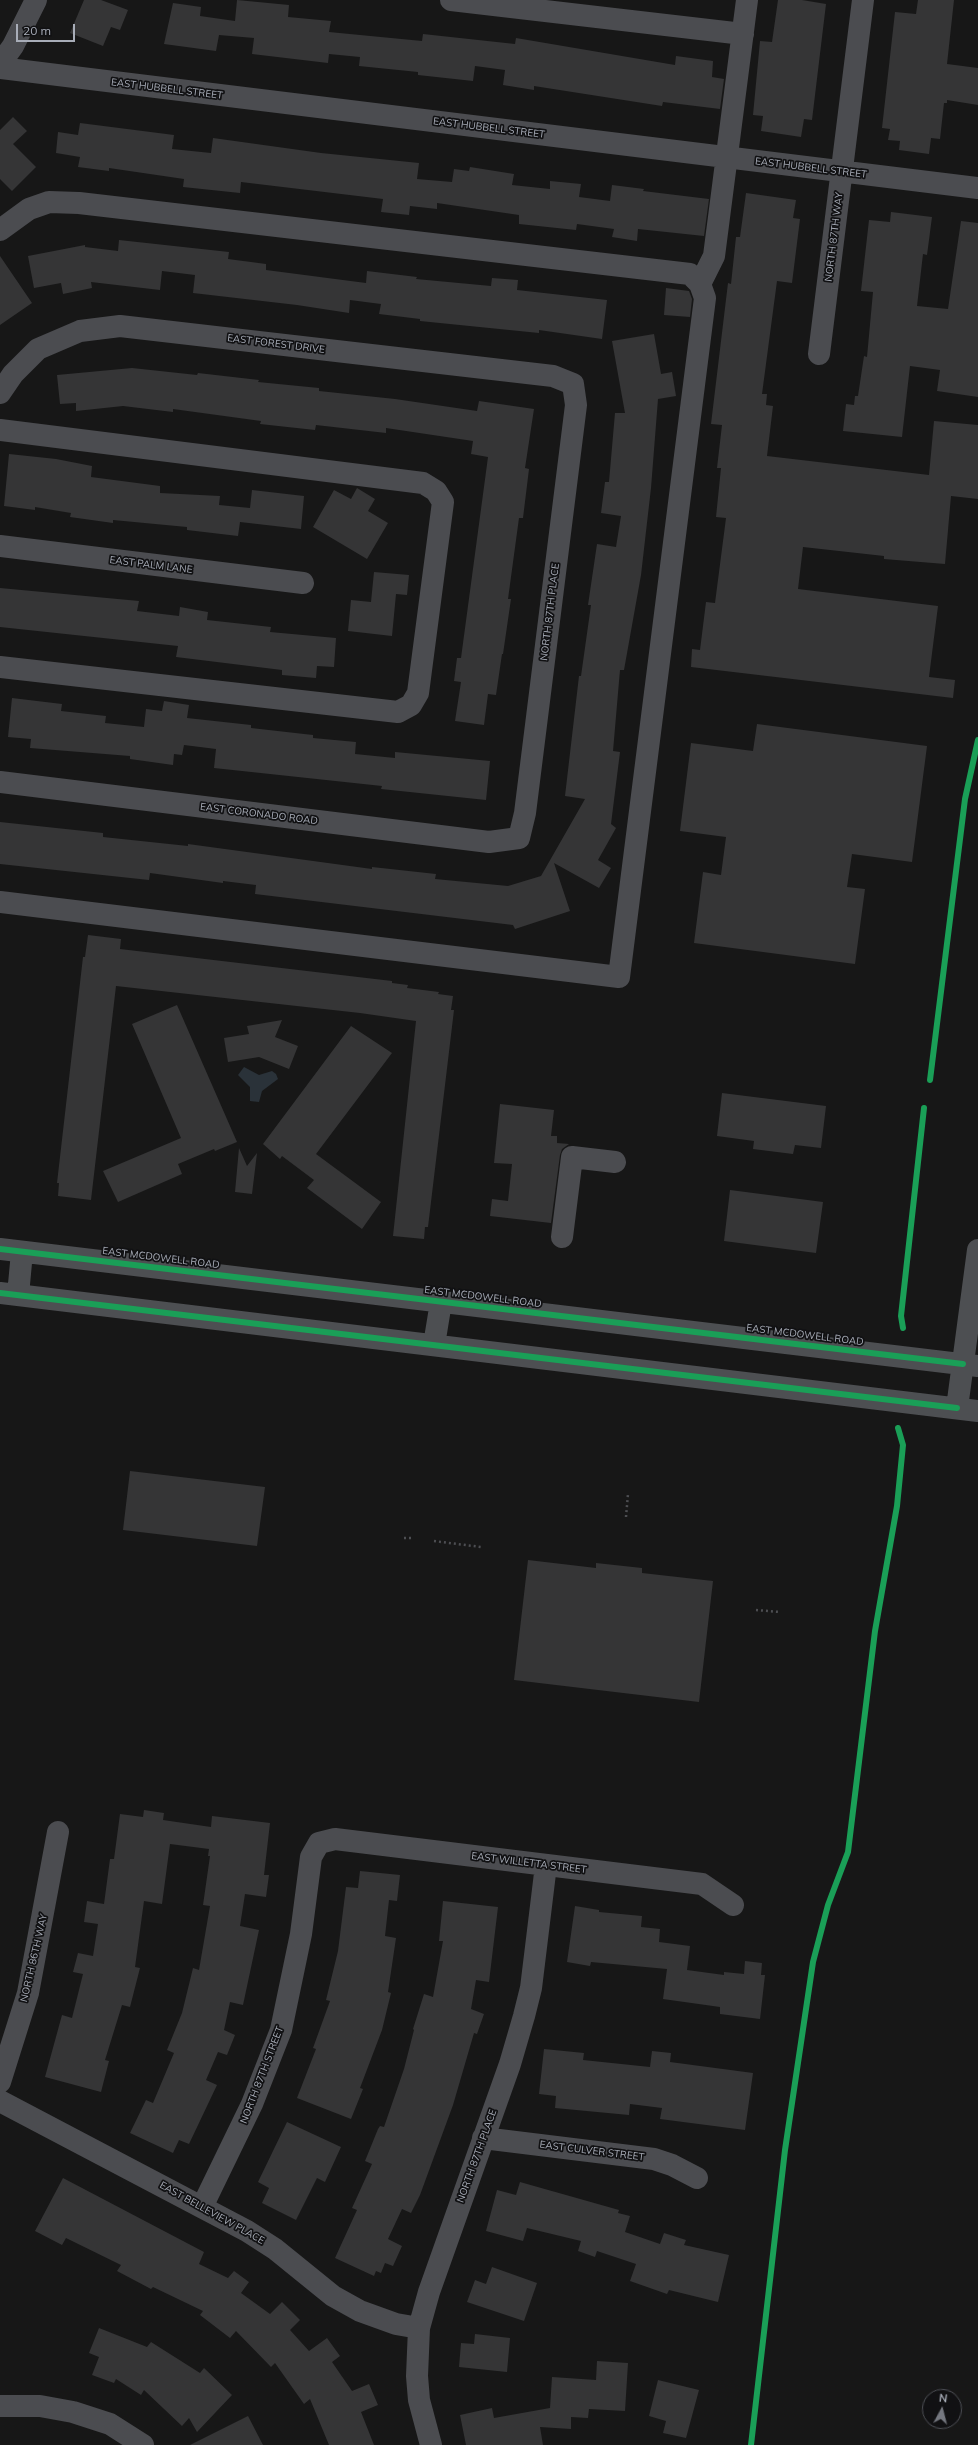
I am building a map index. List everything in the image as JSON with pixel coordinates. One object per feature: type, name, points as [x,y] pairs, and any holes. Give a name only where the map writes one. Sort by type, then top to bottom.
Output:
[{"type":"main road","name":"EAST MCDOWELL ROAD","points":[[0,1249],[971,1365]]},
{"type":"main road","points":[[22,1252],[9,1294],[968,1410],[978,1250]]},
{"type":"main road","points":[[434,1345],[440,1302]]},
{"type":"street","points":[[0,64],[13,46],[36,0]]},
{"type":"street","points":[[450,0],[743,34]]},
{"type":"street","points":[[700,284],[714,256],[728,158],[747,0]]},
{"type":"street","name":"NORTH 87TH WAY","points":[[819,354],[863,0]]},
{"type":"street","name":"EAST HUBBELL STREET","points":[[0,68],[978,188]]},
{"type":"street","points":[[0,230],[29,209],[49,202],[79,203],[690,274],[700,284],[705,298],[619,977],[0,902]]},
{"type":"street","name":"EAST FOREST DRIVE","points":[[0,393],[13,374],[38,349],[80,331],[120,326],[553,376],[573,384]]},
{"type":"street","name":"NORTH 87TH PLACE","points":[[518,838],[525,813],[576,405],[573,384]]},
{"type":"street","points":[[0,430],[423,483],[436,491],[443,502],[418,693],[411,705],[398,712],[0,666]]},
{"type":"street","name":"EAST PALM LANE","points":[[0,546],[302,583]]},
{"type":"street","name":"EAST CORONADO ROAD","points":[[0,782],[489,842],[518,838]]},
{"type":"street","points":[[562,1237],[572,1157],[615,1162]]},
{"type":"street","name":"NORTH 86TH WAY","points":[[0,2082],[28,1993],[58,1832]]},
{"type":"street","name":"EAST WILLETTA STREET","points":[[319,1843],[335,1838],[702,1884],[733,1905]]},
{"type":"street","name":"NORTH 87TH STREET","points":[[202,2207],[252,2104],[281,2030],[301,1934],[311,1857],[319,1843]]},
{"type":"street","name":"NORTH 87TH PLACE","points":[[431,2445],[418,2384],[419,2328],[429,2292],[510,2064],[531,1988],[546,1865]]},
{"type":"street","name":"EAST BELLEVIEW PLACE","points":[[0,2101],[202,2207],[275,2249],[334,2296],[360,2311],[396,2324],[419,2328]]},
{"type":"street","name":"EAST CULVER STREET","points":[[483,2138],[654,2159],[672,2165],[697,2178]]},
{"type":"street","points":[[0,2406],[40,2406],[73,2412],[110,2424],[143,2445]]},
{"type":"path","points":[[626,1517],[628,1494]]},
{"type":"path","points":[[404,1538],[413,1538]]},
{"type":"path","points":[[434,1541],[481,1548]]},
{"type":"path","points":[[756,1610],[780,1612]]},
{"type":"shaded area","points":[[244,1067],[259,1075],[272,1071],[276,1074],[278,1079],[262,1091],[259,1102],[250,1101],[250,1087],[238,1075]]},
{"type":"building","points":[[84,0],[101,0],[128,10],[120,30],[111,27],[103,46],[70,33]]},
{"type":"building","points":[[237,0],[289,5],[288,17],[331,21],[329,32],[422,41],[423,34],[515,44],[516,38],[675,65],[676,56],[713,61],[712,77],[724,79],[720,109],[663,102],[662,106],[534,86],[534,90],[503,85],[505,70],[475,66],[473,81],[418,75],[418,72],[359,66],[360,57],[329,54],[328,63],[252,54],[254,38],[219,35],[216,51],[164,44],[173,3],[201,7],[200,16],[235,21]]},
{"type":"building","points":[[778,0],[802,0],[826,4],[812,120],[804,119],[801,137],[761,131],[763,116],[753,115],[760,41],[772,42]]},
{"type":"building","points":[[918,0],[954,0],[947,64],[978,68],[978,105],[947,100],[947,103],[944,103],[940,139],[931,138],[929,154],[899,150],[900,141],[888,140],[890,129],[882,128],[895,12],[916,14]]},
{"type":"building","points":[[13,117],[27,131],[13,144],[36,167],[12,191],[0,179],[0,130]]},
{"type":"building","points":[[80,123],[174,135],[172,149],[211,153],[213,138],[321,153],[419,163],[417,179],[452,182],[454,169],[469,171],[470,167],[514,174],[512,185],[550,189],[550,181],[581,184],[579,197],[610,201],[612,185],[644,189],[643,191],[709,199],[704,236],[638,229],[637,241],[612,237],[614,229],[577,224],[576,230],[519,224],[519,215],[437,203],[437,209],[410,206],[409,215],[381,212],[383,199],[241,182],[240,193],[183,187],[184,179],[109,168],[109,171],[78,167],[80,157],[56,153],[58,132],[78,135]]},
{"type":"building","points":[[746,193],[796,200],[793,218],[800,219],[792,283],[777,281],[762,394],[767,394],[766,405],[773,406],[767,456],[929,475],[934,421],[978,425],[978,499],[951,496],[945,564],[884,559],[884,556],[803,547],[798,589],[938,606],[929,677],[955,680],[953,698],[691,667],[692,649],[700,650],[706,602],[715,603],[726,518],[716,517],[721,468],[717,468],[722,425],[711,424],[728,283],[731,284],[736,237],[740,237]]},
{"type":"building","points":[[891,212],[932,217],[927,255],[923,254],[917,306],[948,309],[961,221],[978,223],[978,397],[937,391],[940,370],[910,366],[902,437],[843,431],[846,404],[854,405],[855,396],[858,396],[864,356],[867,357],[873,292],[861,291],[869,220],[890,222]]},
{"type":"building","points":[[119,240],[229,252],[228,259],[266,264],[266,270],[366,283],[367,271],[417,277],[416,279],[491,286],[492,278],[518,280],[517,290],[607,300],[602,339],[539,330],[539,333],[420,321],[420,319],[379,314],[381,304],[350,300],[349,313],[297,305],[193,293],[195,275],[162,271],[160,290],[91,282],[92,288],[63,294],[61,283],[34,288],[28,256],[85,245],[85,247],[118,251]]},
{"type":"building","points":[[0,256],[32,303],[0,325]]},
{"type":"building","points":[[666,288],[689,291],[692,299],[690,317],[664,315]]},
{"type":"building","points":[[654,334],[661,374],[672,372],[676,396],[658,399],[651,488],[641,575],[624,670],[620,670],[613,751],[620,752],[611,824],[616,828],[598,860],[611,868],[599,888],[554,863],[570,911],[515,929],[513,925],[255,894],[256,885],[223,881],[223,883],[150,873],[149,880],[0,864],[0,822],[103,833],[103,837],[188,846],[188,844],[372,869],[372,867],[436,874],[435,879],[508,886],[541,876],[585,799],[565,796],[579,676],[581,676],[591,605],[588,605],[597,544],[616,547],[621,516],[601,513],[605,482],[609,482],[615,413],[625,413],[612,341]]},
{"type":"building","points":[[132,368],[197,375],[198,373],[259,380],[258,382],[319,388],[319,391],[395,399],[477,411],[479,401],[534,409],[525,468],[529,469],[523,518],[519,518],[508,599],[511,599],[503,654],[496,695],[488,694],[484,725],[455,721],[461,682],[454,681],[457,658],[461,658],[488,457],[471,454],[473,441],[386,428],[386,433],[316,425],[315,430],[260,424],[261,421],[173,409],[173,412],[123,406],[76,411],[76,403],[60,404],[57,375]]},
{"type":"building","points":[[9,454],[56,459],[92,466],[91,477],[160,486],[160,493],[220,496],[219,505],[250,508],[252,490],[304,496],[301,529],[240,522],[238,536],[187,530],[187,527],[113,520],[113,523],[70,517],[71,513],[35,507],[35,510],[4,506]]},
{"type":"building","points":[[357,488],[375,499],[368,511],[388,523],[367,559],[313,527],[334,490],[351,499]]},
{"type":"building","points":[[374,572],[409,575],[407,595],[396,594],[392,636],[348,631],[351,600],[371,602]]},
{"type":"building","points":[[0,588],[139,601],[137,611],[179,616],[180,607],[208,612],[207,620],[271,627],[270,632],[336,638],[334,667],[317,666],[316,678],[282,675],[282,670],[176,657],[178,646],[0,627]]},
{"type":"building","points":[[12,698],[62,704],[61,711],[106,716],[105,723],[144,727],[146,709],[162,711],[164,701],[189,705],[187,718],[251,725],[251,728],[313,735],[313,738],[356,742],[355,754],[395,758],[395,752],[490,761],[486,800],[381,789],[382,786],[214,768],[216,749],[184,745],[182,755],[174,754],[173,765],[130,759],[130,756],[30,748],[31,739],[8,737]]},
{"type":"building","points":[[757,724],[927,746],[912,862],[852,854],[847,887],[865,889],[855,964],[694,943],[703,872],[721,875],[726,837],[680,831],[691,743],[753,751]]},
{"type":"building","points":[[88,935],[121,939],[120,949],[392,981],[392,983],[408,985],[407,988],[439,992],[438,994],[453,996],[451,1010],[454,1010],[428,1227],[425,1227],[424,1239],[393,1236],[416,1021],[360,1013],[116,986],[91,1200],[58,1196],[59,1183],[57,1183],[83,957],[85,957]]},
{"type":"building","points":[[177,1005],[237,1142],[215,1151],[214,1149],[178,1164],[182,1174],[118,1202],[103,1171],[181,1138],[132,1024]]},
{"type":"building","points":[[282,1020],[275,1037],[298,1046],[289,1069],[259,1057],[228,1062],[224,1038],[249,1034],[247,1026]]},
{"type":"building","points":[[351,1026],[392,1053],[316,1154],[381,1202],[362,1229],[307,1188],[314,1180],[282,1156],[280,1159],[263,1144]]},
{"type":"building","points":[[722,1093],[826,1106],[821,1148],[795,1145],[793,1154],[753,1149],[754,1141],[717,1136]]},
{"type":"building","points":[[500,1104],[554,1110],[551,1136],[557,1136],[557,1143],[569,1144],[562,1149],[560,1155],[551,1223],[490,1216],[492,1199],[508,1201],[512,1164],[494,1163]]},
{"type":"building","points":[[239,1148],[247,1166],[257,1153],[252,1194],[235,1192]]},
{"type":"building","points":[[730,1190],[823,1202],[816,1253],[724,1241]]},
{"type":"building","points":[[130,1471],[265,1487],[257,1546],[123,1530]]},
{"type":"building","points":[[528,1560],[596,1568],[596,1563],[642,1568],[642,1573],[713,1581],[699,1702],[514,1680]]},
{"type":"building","points":[[144,1810],[164,1813],[163,1820],[211,1827],[212,1816],[270,1823],[264,1875],[269,1875],[266,1897],[245,1894],[240,1926],[259,1930],[243,2005],[230,2002],[224,2030],[235,2035],[227,2055],[218,2052],[206,2080],[217,2085],[189,2144],[179,2140],[173,2153],[130,2133],[146,2100],[153,2103],[174,2053],[167,2050],[182,2013],[193,1968],[199,1970],[210,1906],[203,1905],[210,1856],[208,1856],[209,1849],[170,1844],[162,1904],[144,1901],[135,1967],[140,1968],[130,2007],[122,2005],[105,2060],[109,2061],[101,2092],[45,2077],[62,2015],[72,2018],[83,1974],[73,1972],[78,1953],[93,1956],[98,1924],[84,1922],[87,1901],[104,1904],[110,1859],[114,1859],[120,1814],[143,1817]]},
{"type":"building","points":[[360,1871],[400,1875],[397,1901],[389,1900],[385,1936],[396,1938],[388,1992],[391,1993],[382,2030],[360,2088],[363,2089],[351,2119],[297,2098],[316,2049],[313,2048],[330,2001],[326,2000],[338,1951],[346,1887],[358,1888]]},
{"type":"building","points":[[443,1901],[498,1907],[489,1982],[476,1980],[471,2009],[484,2014],[477,2034],[474,2033],[453,2105],[420,2195],[411,2213],[402,2209],[388,2239],[402,2246],[393,2266],[385,2263],[381,2273],[376,2271],[374,2276],[335,2258],[357,2210],[352,2208],[372,2164],[365,2161],[378,2129],[380,2126],[384,2127],[404,2069],[413,2029],[424,1994],[433,1997],[443,1941],[439,1941]]},
{"type":"building","points":[[575,1906],[599,1910],[599,1912],[642,1916],[641,1927],[660,1929],[659,1942],[690,1946],[687,1970],[724,1975],[724,1972],[744,1974],[745,1961],[762,1963],[761,1975],[765,1975],[760,2019],[720,2014],[720,2007],[663,1999],[667,1969],[591,1962],[590,1966],[567,1962]]},
{"type":"building","points":[[544,2049],[584,2053],[583,2060],[650,2067],[652,2051],[671,2053],[670,2062],[753,2073],[745,2130],[660,2119],[662,2108],[630,2104],[629,2115],[555,2108],[556,2096],[539,2094]]},
{"type":"building","points":[[287,2122],[341,2147],[325,2182],[317,2178],[296,2220],[262,2203],[269,2188],[258,2182]]},
{"type":"building","points":[[63,2178],[204,2252],[199,2264],[228,2278],[234,2271],[249,2282],[241,2293],[270,2314],[282,2302],[300,2320],[290,2330],[309,2351],[327,2338],[340,2356],[332,2362],[352,2391],[369,2384],[378,2405],[361,2412],[374,2445],[329,2445],[310,2399],[304,2404],[275,2363],[271,2367],[236,2331],[230,2338],[200,2315],[203,2311],[153,2287],[151,2289],[117,2271],[121,2265],[66,2238],[62,2245],[35,2231]]},
{"type":"building","points":[[520,2182],[619,2210],[618,2213],[630,2216],[625,2232],[660,2244],[664,2233],[686,2240],[684,2245],[729,2255],[718,2302],[669,2290],[667,2294],[630,2281],[636,2264],[597,2251],[595,2257],[578,2251],[581,2241],[527,2228],[523,2241],[486,2231],[497,2190],[516,2195]]},
{"type":"building","points":[[492,2267],[537,2283],[524,2321],[467,2302],[475,2280],[486,2284]]},
{"type":"building","points":[[99,2328],[147,2347],[151,2342],[200,2373],[204,2368],[232,2395],[197,2432],[189,2418],[182,2426],[144,2390],[141,2395],[116,2379],[114,2383],[92,2375],[99,2357],[89,2353]]},
{"type":"building","points":[[475,2334],[510,2338],[507,2372],[459,2367],[461,2343],[474,2344]]},
{"type":"building","points":[[597,2361],[628,2363],[625,2411],[589,2409],[588,2418],[571,2417],[571,2429],[540,2427],[543,2445],[466,2445],[460,2415],[492,2408],[494,2418],[550,2408],[552,2377],[596,2380]]},
{"type":"building","points":[[658,2380],[699,2390],[686,2438],[663,2433],[666,2421],[649,2416]]},
{"type":"building","points":[[248,2416],[263,2445],[190,2445]]},
{"type":"cycle path","points":[[930,1080],[965,799],[978,740]]},
{"type":"cycle path","points":[[903,1328],[901,1316],[924,1108]]},
{"type":"cycle path","points":[[0,1249],[963,1364]]},
{"type":"cycle path","points":[[0,1293],[957,1408]]},
{"type":"cycle path","points":[[751,2445],[785,2150],[813,1962],[828,1905],[848,1852],[875,1631],[897,1506],[903,1445],[898,1428]]}]
